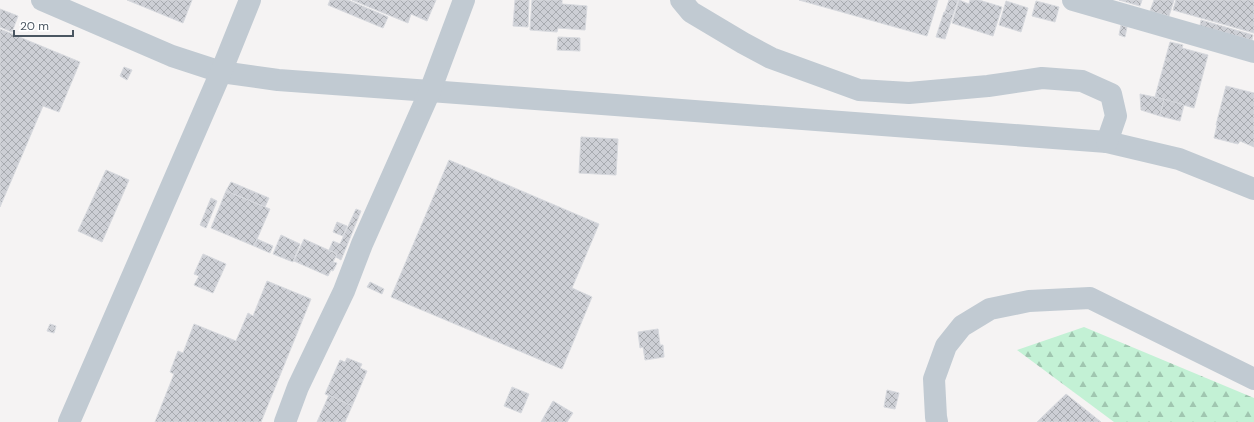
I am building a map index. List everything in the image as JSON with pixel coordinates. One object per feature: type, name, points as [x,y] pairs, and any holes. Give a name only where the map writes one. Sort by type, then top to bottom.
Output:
[{"type":"street","points":[[42,0],[172,56],[220,72],[278,80],[1107,142],[1179,159],[1254,189]]},
{"type":"street","points":[[68,422],[250,0]]},
{"type":"street","points":[[285,422],[298,386],[344,291],[362,244],[430,91],[464,0]]},
{"type":"street","points":[[681,0],[691,12],[771,58],[859,90],[909,93],[988,86],[1042,78],[1082,80],[1111,94],[1116,116],[1107,142]]},
{"type":"street","points":[[1073,0],[1254,52]]},
{"type":"street","points":[[938,422],[936,417],[934,379],[946,346],[962,326],[990,309],[1029,301],[1090,298],[1254,379]]},
{"type":"green space","points":[[1084,327],[1254,398],[1254,422],[1114,422],[1017,350]]},
{"type":"building","points":[[127,0],[192,0],[183,23]]},
{"type":"building","points":[[330,0],[348,0],[388,17],[383,28],[328,5]]},
{"type":"building","points":[[352,0],[436,0],[427,21],[411,14],[408,23]]},
{"type":"building","points":[[515,0],[529,0],[528,27],[513,26]]},
{"type":"building","points":[[532,0],[562,0],[562,4],[587,6],[585,30],[558,28],[557,32],[530,30]]},
{"type":"building","points":[[799,0],[938,0],[927,36]]},
{"type":"building","points":[[949,0],[958,0],[953,15],[945,12]]},
{"type":"building","points":[[959,0],[969,4],[970,0],[979,0],[1002,7],[993,36],[952,23]]},
{"type":"building","points":[[1119,0],[1142,0],[1140,6]]},
{"type":"building","points":[[1154,0],[1174,0],[1169,16],[1150,11]]},
{"type":"building","points":[[1176,0],[1254,0],[1254,33],[1173,10]]},
{"type":"building","points":[[1006,1],[1028,8],[1021,32],[999,25]]},
{"type":"building","points":[[1036,1],[1059,7],[1055,22],[1032,16]]},
{"type":"building","points":[[0,9],[18,16],[12,32],[0,27]]},
{"type":"building","points":[[944,12],[953,15],[945,39],[936,37]]},
{"type":"building","points":[[1201,20],[1253,35],[1252,40],[1200,26]]},
{"type":"building","points":[[1121,25],[1127,27],[1125,37],[1119,35]]},
{"type":"building","points":[[0,29],[80,62],[59,112],[43,106],[0,207]]},
{"type":"building","points":[[558,37],[580,38],[580,51],[557,50]]},
{"type":"building","points":[[1170,42],[1183,45],[1182,48],[1208,55],[1194,108],[1155,97]]},
{"type":"building","points":[[124,67],[132,70],[127,80],[120,76]]},
{"type":"building","points":[[1226,86],[1254,93],[1254,147],[1240,141],[1238,144],[1214,138]]},
{"type":"building","points":[[1140,94],[1164,99],[1160,116],[1141,110]]},
{"type":"building","points":[[1164,99],[1184,105],[1180,121],[1160,116]]},
{"type":"building","points":[[581,137],[618,139],[616,175],[579,173]]},
{"type":"building","points":[[449,160],[599,224],[572,288],[592,297],[562,369],[391,297]]},
{"type":"building","points":[[106,170],[129,180],[102,242],[78,231]]},
{"type":"building","points":[[231,182],[269,198],[265,207],[226,191]]},
{"type":"building","points":[[226,191],[270,209],[254,246],[211,228]]},
{"type":"building","points":[[211,198],[217,201],[206,228],[200,225]]},
{"type":"building","points":[[356,209],[361,211],[341,260],[336,257],[337,254],[329,250],[333,241],[340,244]]},
{"type":"building","points":[[337,222],[347,226],[343,236],[333,232]]},
{"type":"building","points":[[281,235],[300,244],[293,262],[273,254]]},
{"type":"building","points":[[257,239],[273,246],[270,253],[254,246]]},
{"type":"building","points":[[304,239],[337,254],[333,262],[337,263],[333,271],[331,270],[328,276],[294,261]]},
{"type":"building","points":[[203,254],[226,264],[213,293],[194,285],[199,276],[194,274]]},
{"type":"building","points":[[267,281],[311,299],[261,422],[155,422],[174,374],[170,372],[178,351],[183,353],[194,324],[236,341],[248,313],[253,316]]},
{"type":"building","points":[[370,282],[384,289],[382,294],[367,287]]},
{"type":"building","points":[[50,324],[56,326],[54,333],[47,331]]},
{"type":"building","points":[[658,329],[660,345],[663,345],[664,357],[645,360],[643,347],[640,348],[638,332]]},
{"type":"building","points":[[347,358],[362,364],[360,368],[367,371],[352,406],[325,394],[340,360],[345,362]]},
{"type":"building","points":[[512,387],[529,394],[521,413],[504,406]]},
{"type":"building","points":[[887,390],[899,393],[895,409],[884,407]]},
{"type":"building","points":[[1066,394],[1101,422],[1037,422]]},
{"type":"building","points":[[329,395],[352,406],[345,422],[317,422]]},
{"type":"building","points":[[553,401],[573,413],[567,422],[541,422]]}]
